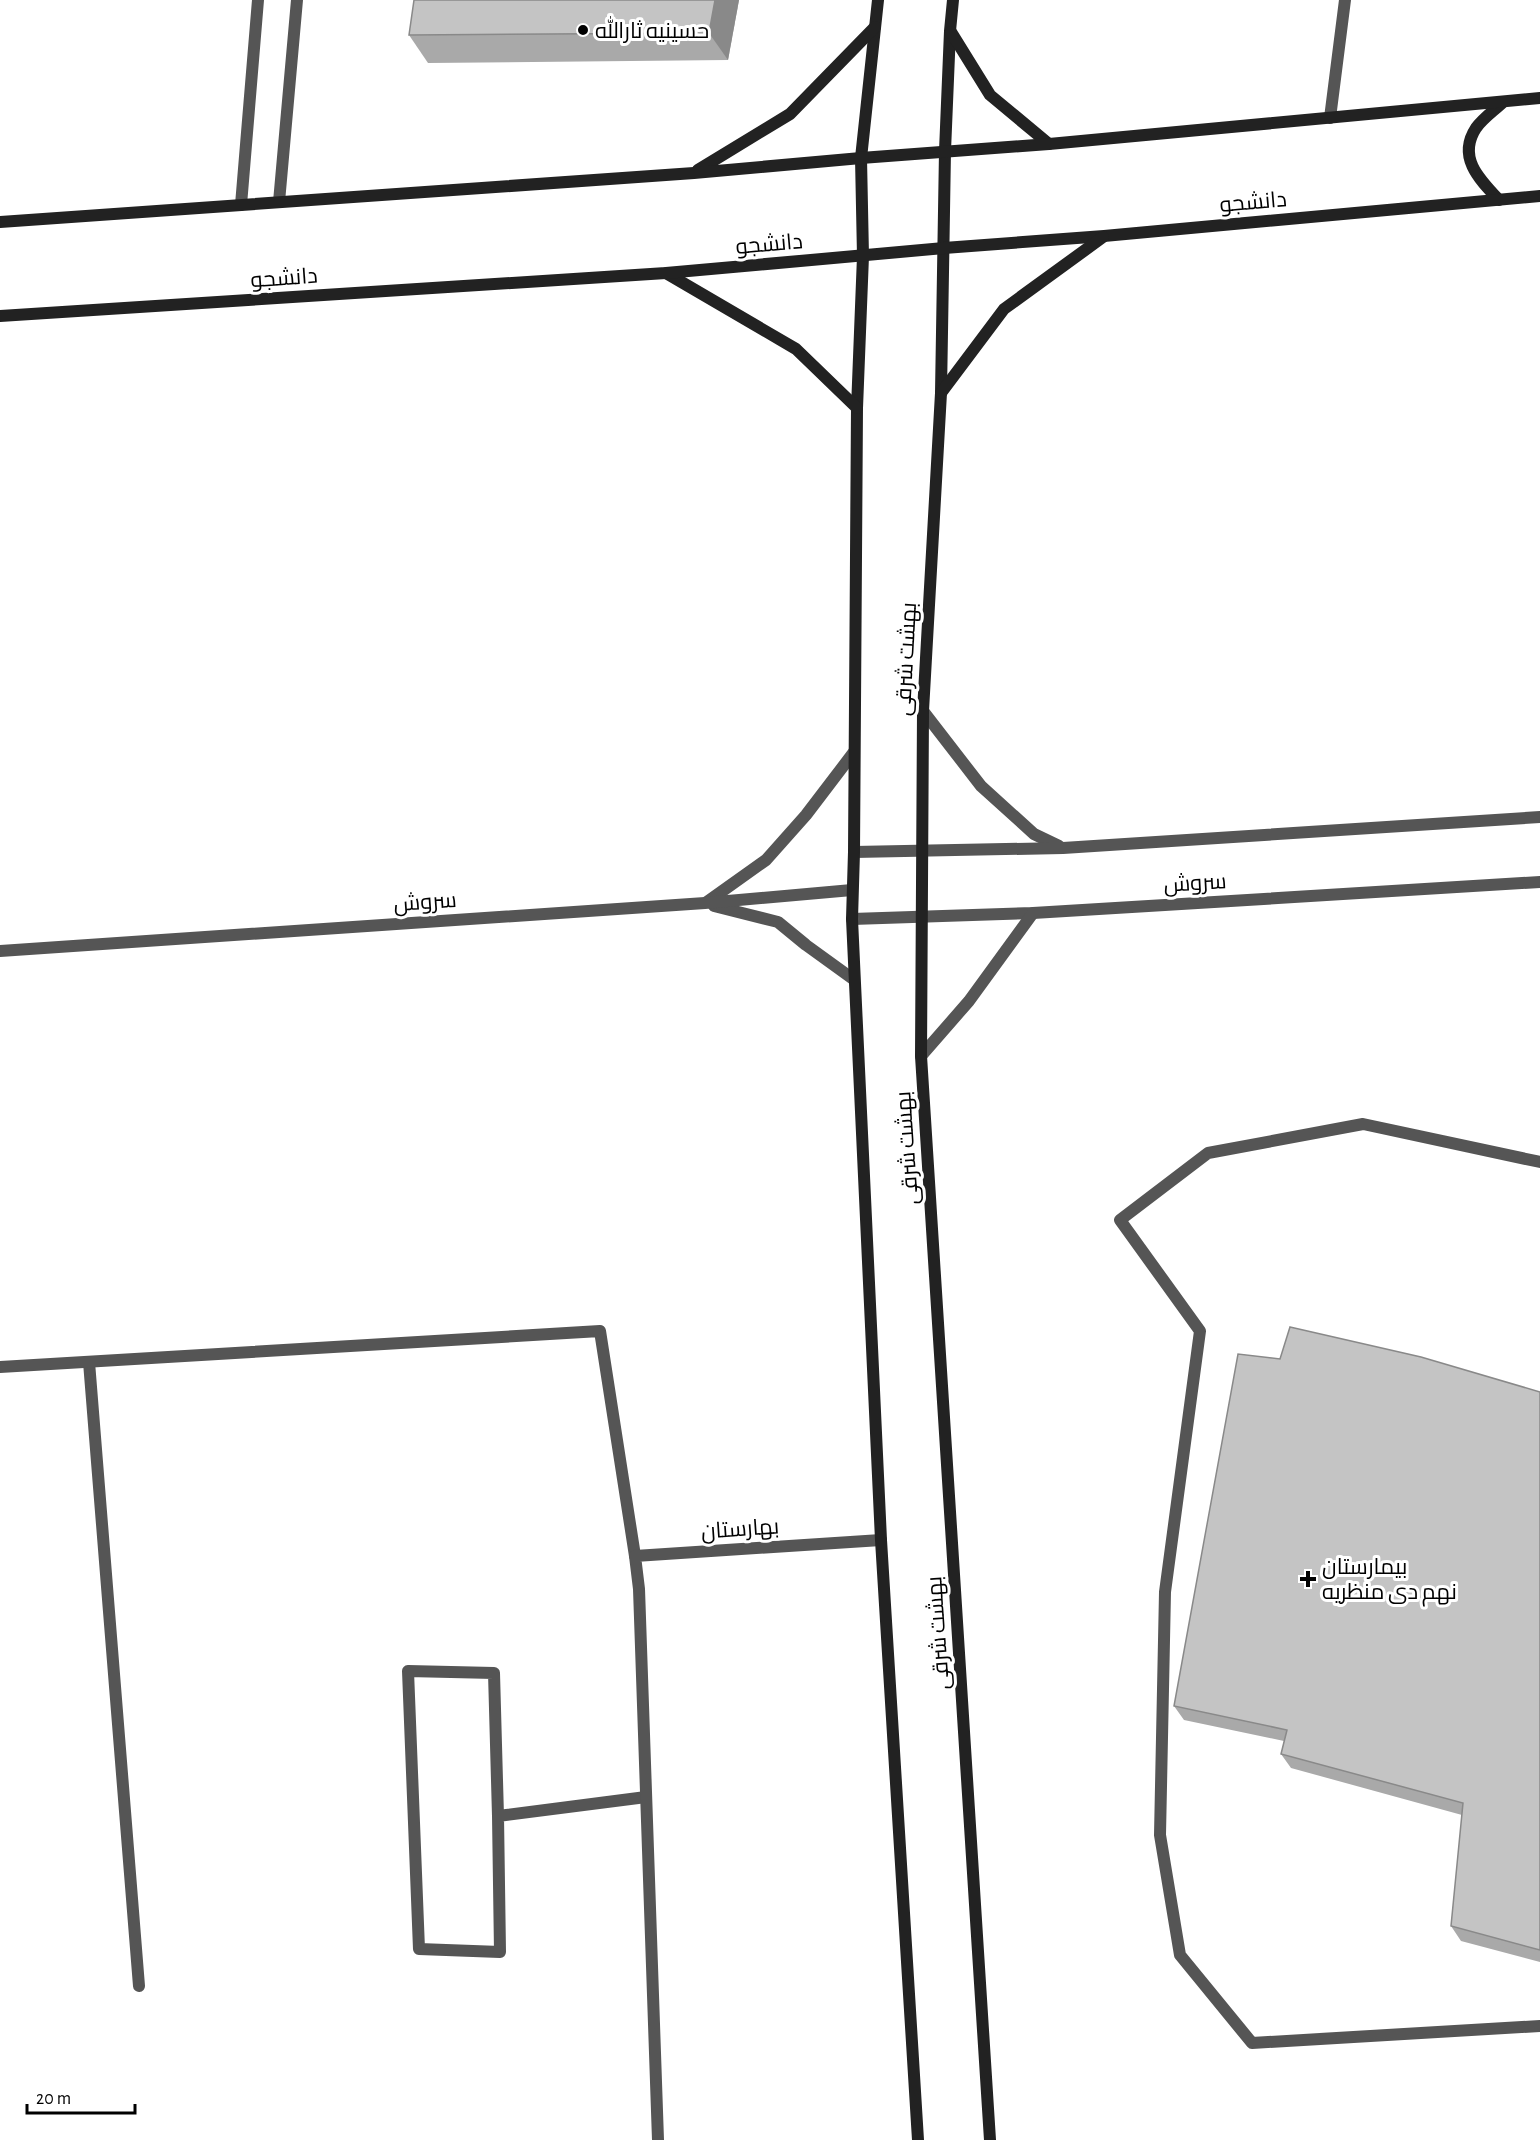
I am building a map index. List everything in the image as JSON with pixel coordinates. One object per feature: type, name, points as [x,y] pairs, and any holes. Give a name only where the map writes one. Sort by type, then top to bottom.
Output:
[{"type":"main road","name":"بهشت شرقی","points":[[878,0],[861,158],[863,256],[857,408],[853,979],[880,1540],[918,2140]]},
{"type":"main road","name":"بهشت شرقی","points":[[953,0],[945,151],[941,393],[923,711],[921,1056],[990,2140]]},
{"type":"main road","points":[[694,173],[790,114],[875,27]]},
{"type":"main road","points":[[950,31],[990,95],[1049,144]]},
{"type":"main road","points":[[0,222],[694,173],[1049,144],[1540,98]]},
{"type":"main road","points":[[1499,200],[1472,168],[1468,148],[1477,127],[1503,102]]},
{"type":"main road","name":"دانشجو","points":[[0,316],[666,273],[1540,196]]},
{"type":"main road","points":[[941,393],[1004,309],[1104,236]]},
{"type":"main road","points":[[666,273],[796,349],[857,408]]},
{"type":"street","points":[[241,205],[258,0]]},
{"type":"street","points":[[279,202],[297,0]]},
{"type":"street","points":[[1329,118],[1345,0]]},
{"type":"street","points":[[923,711],[981,786],[1034,834],[1063,848]]},
{"type":"street","points":[[705,903],[766,860],[806,815],[854,752]]},
{"type":"street","name":"سروش","points":[[854,852],[1063,848],[1540,817]]},
{"type":"street","name":"سروش","points":[[852,919],[1033,913],[1540,882]]},
{"type":"street","name":"سروش","points":[[0,951],[705,903],[852,890]]},
{"type":"street","points":[[705,903],[778,922],[853,979]]},
{"type":"street","points":[[921,1056],[969,1001],[1033,913]]},
{"type":"street","points":[[1540,1162],[1363,1124],[1208,1153],[1120,1220],[1200,1331],[1165,1592],[1160,1835],[1180,1955],[1252,2043],[1540,2026]]},
{"type":"street","points":[[0,1367],[600,1331],[639,1589],[658,2140]]},
{"type":"street","points":[[89,1362],[139,1986]]},
{"type":"street","name":"بهارستان","points":[[635,1556],[880,1540]]},
{"type":"street","points":[[408,1671],[494,1673],[498,1816],[500,1953],[419,1949],[408,1671]]},
{"type":"street","points":[[498,1816],[646,1797]]},
{"type":"building","points":[[414,0],[715,0],[709,33],[409,35]]},
{"type":"building","points":[[1290,1327],[1421,1357],[1540,1392],[1540,1950],[1451,1926],[1463,1803],[1281,1754],[1287,1730],[1174,1706],[1238,1354],[1280,1359]]},
{"type":"place","name":"حسینیه ثارالله","points":[[583,30]]},
{"type":"place","name":"بیمارستان نهم دی منظریه","points":[[1308,1579]]}]
